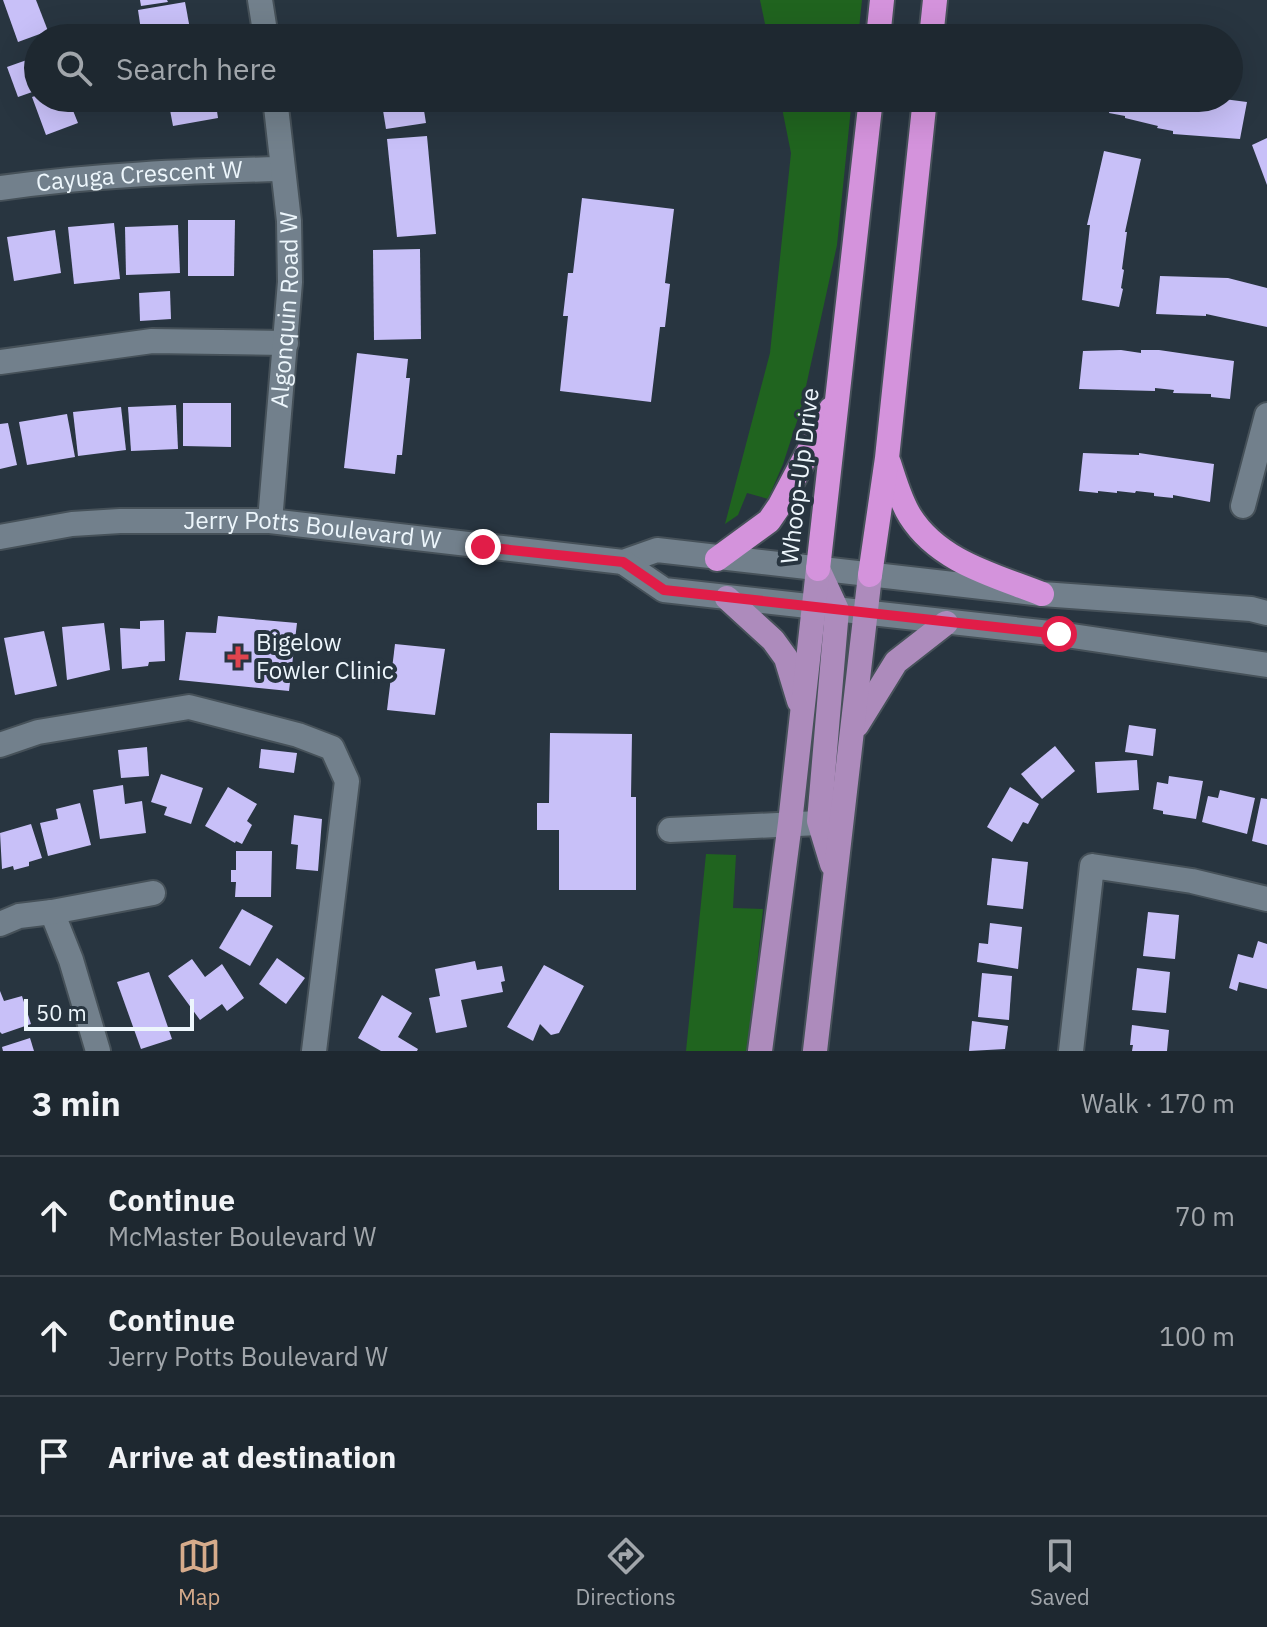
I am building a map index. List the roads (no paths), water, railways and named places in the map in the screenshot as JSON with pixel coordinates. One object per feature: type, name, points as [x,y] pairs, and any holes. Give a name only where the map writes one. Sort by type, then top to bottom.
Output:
[{"type":"highway","points":[[879,24],[882,0]]},
{"type":"highway","points":[[932,24],[935,0]]},
{"type":"highway","name":"Whoop-Up Drive","points":[[818,569],[869,112]]},
{"type":"highway","points":[[870,575],[887,458],[924,112]]},
{"type":"highway","points":[[717,559],[769,521],[838,396]]},
{"type":"highway","points":[[887,458],[909,515],[924,534],[952,559],[1042,594]]},
{"type":"main road","name":"Whoop-Up Drive","points":[[760,1051],[803,711],[825,609],[818,569]]},
{"type":"main road","points":[[830,822],[854,731],[870,575]]},
{"type":"main road","points":[[727,598],[773,640],[786,658],[803,711]]},
{"type":"main road","points":[[815,1051],[834,873],[825,609]]},
{"type":"main road","points":[[854,731],[896,662],[946,623]]},
{"type":"street","points":[[260,0],[264,24]]},
{"type":"street","name":"Algonquin Road W","points":[[270,521],[290,282],[289,221],[276,112]]},
{"type":"street","name":"Cayuga Crescent W","points":[[0,188],[160,171],[281,169]]},
{"type":"street","points":[[0,362],[152,341],[286,343]]},
{"type":"street","points":[[1243,506],[1267,415]]},
{"type":"street","name":"Jerry Potts Boulevard W","points":[[0,537],[72,524],[120,521],[270,521],[623,562],[657,550],[1042,594],[1251,609],[1267,613]]},
{"type":"street","name":"Jerry Potts Boulevard W","points":[[623,562],[664,590],[1059,634],[1267,665]]},
{"type":"street","points":[[0,745],[38,732],[189,707],[298,735],[332,748],[347,781],[314,1051]]},
{"type":"street","points":[[670,830],[830,822]]},
{"type":"street","points":[[1071,1051],[1092,866],[1192,881],[1267,899]]},
{"type":"street","points":[[0,924],[19,916],[153,893]]},
{"type":"street","points":[[52,912],[71,960],[98,1051]]},
{"type":"place","name":"Bigelow Fowler Clinic","points":[[238,657]]}]
